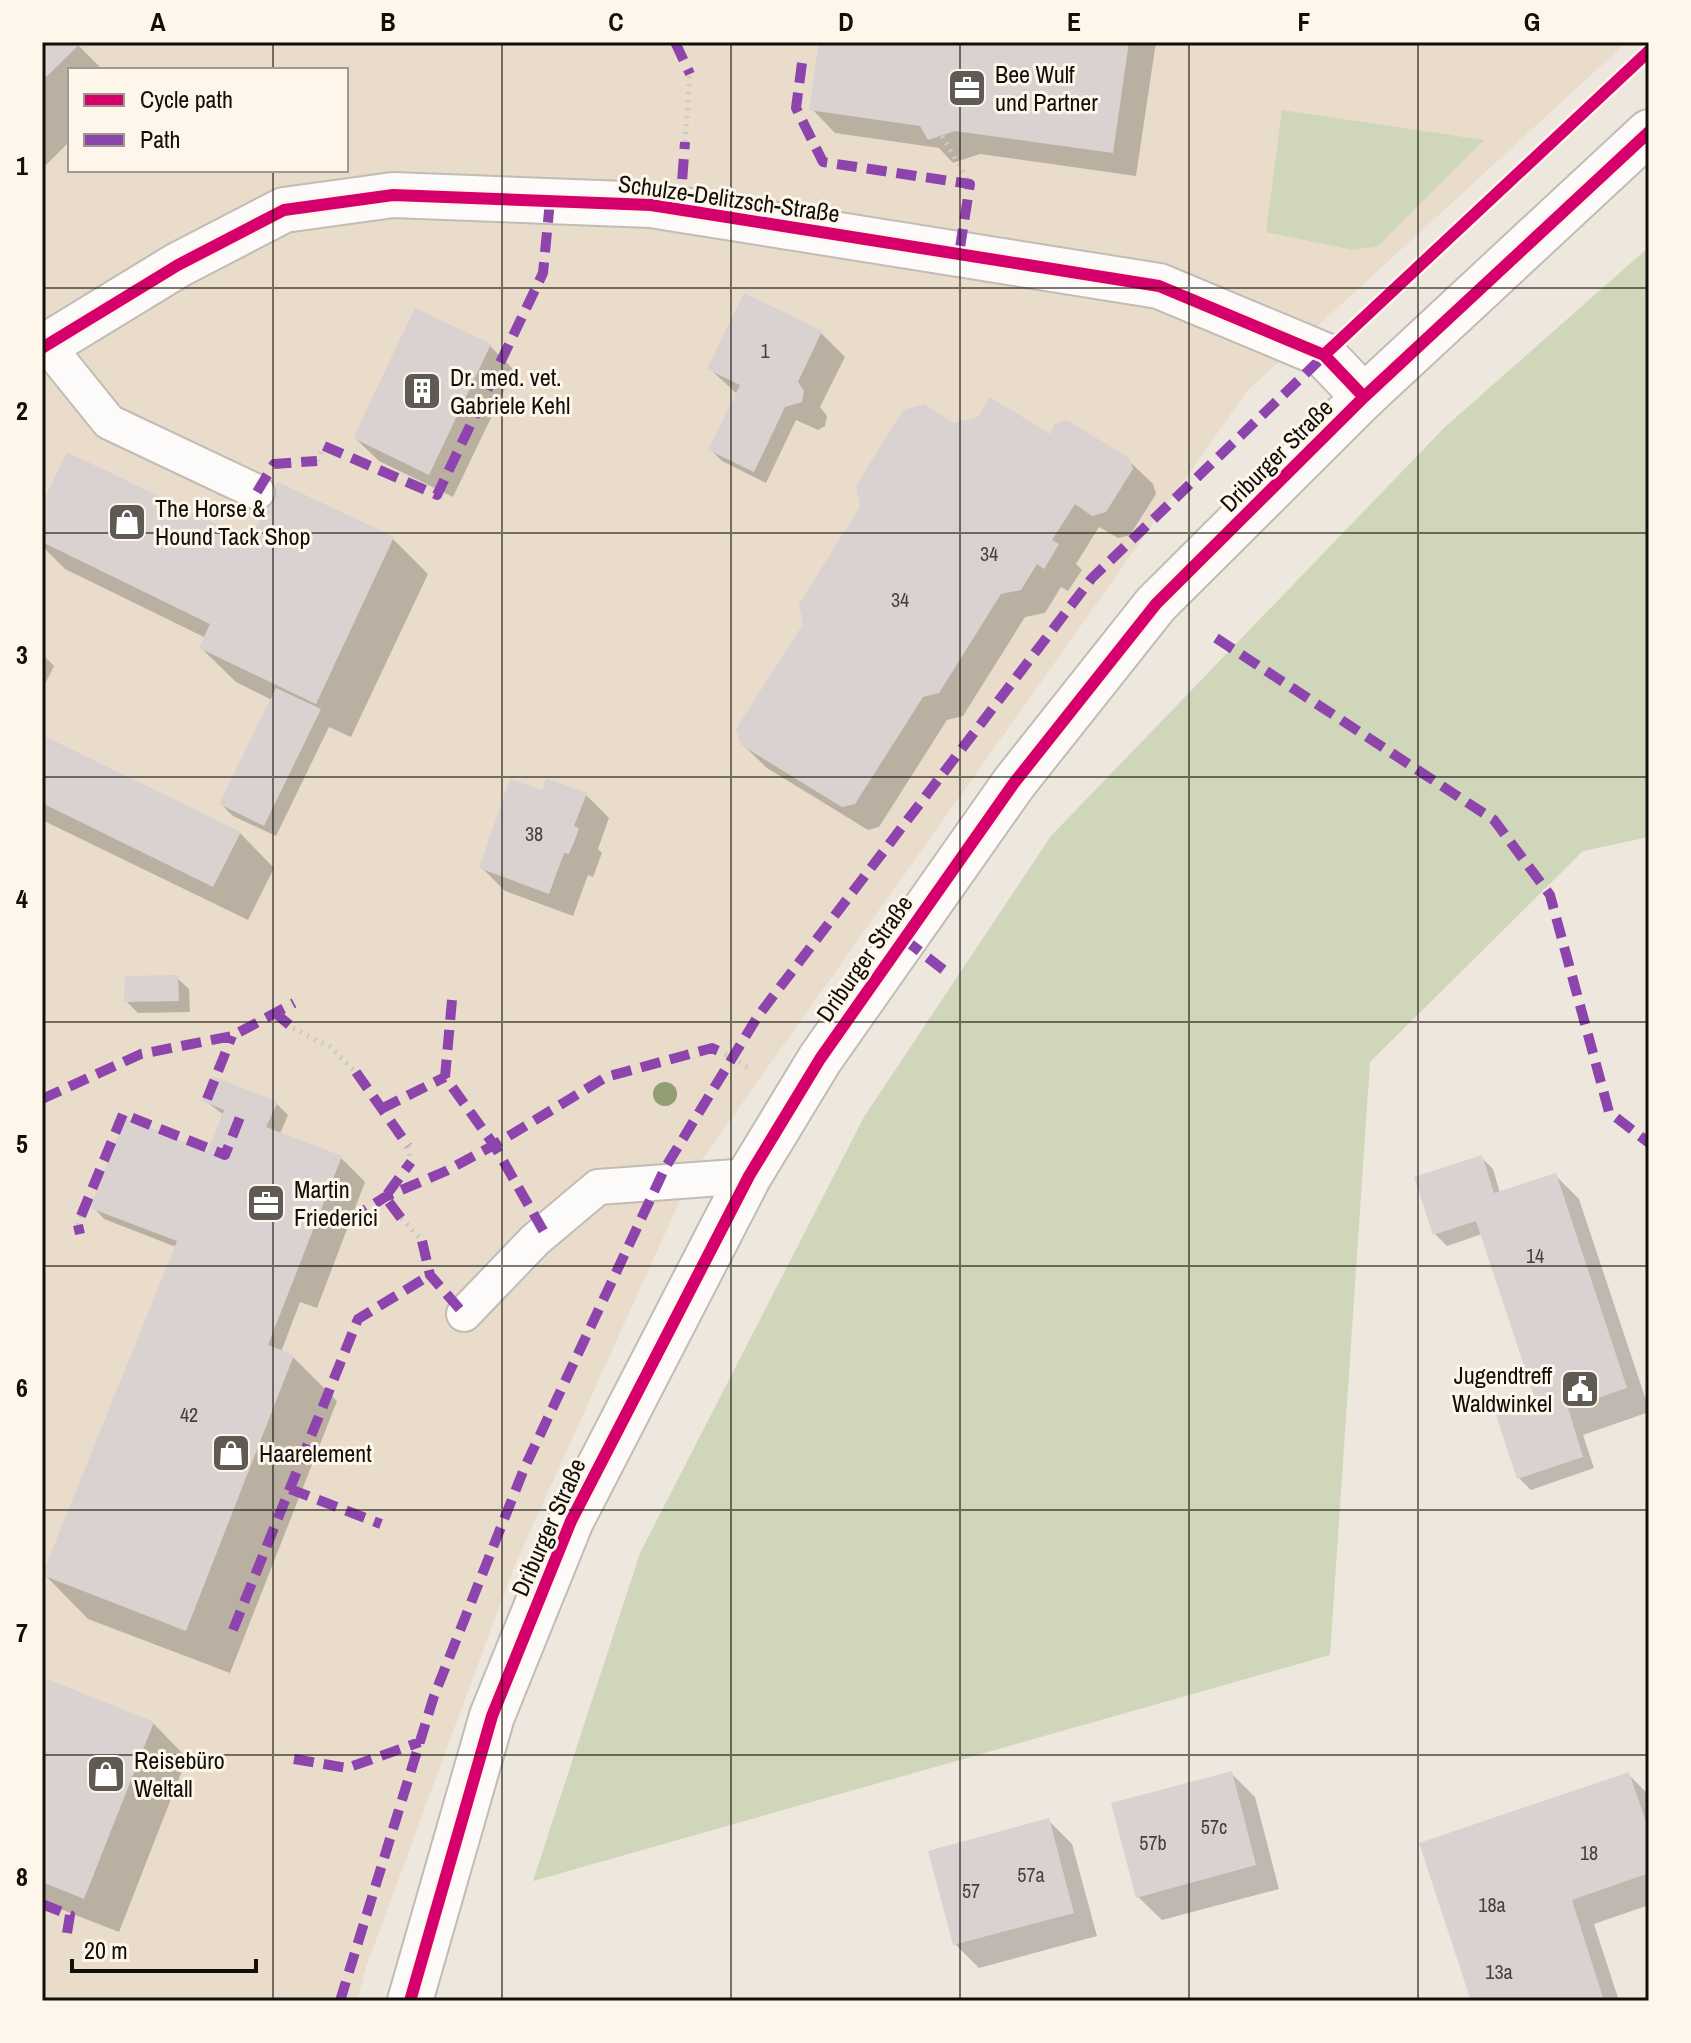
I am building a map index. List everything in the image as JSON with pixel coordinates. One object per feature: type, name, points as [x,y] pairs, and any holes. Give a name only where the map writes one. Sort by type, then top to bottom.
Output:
[{"type":"main road","name":"Driburger Straße","points":[[410,2001],[492,1716],[571,1521],[749,1176],[838,1033],[1023,771],[1156,604],[1364,397],[1649,132]]},
{"type":"main road","name":"Schulze-Delitzsch-Straße","points":[[44,346],[178,265],[284,210],[393,195],[651,205],[1159,286],[1324,355],[1364,397]]},
{"type":"lane","points":[[44,346],[109,422],[257,492]]},
{"type":"lane","points":[[464,1314],[535,1240],[598,1187],[749,1176]]},
{"type":"path","points":[[685,142],[690,74]]},
{"type":"path","points":[[942,136],[970,184]]},
{"type":"path","points":[[317,461],[324,446]]},
{"type":"path","points":[[293,1028],[330,1047],[356,1072]]},
{"type":"path","points":[[408,1146],[411,1162]]},
{"type":"path","points":[[78,1225],[81,1216]]},
{"type":"path","points":[[401,1218],[422,1241]]},
{"type":"path","points":[[318,1222],[330,1226],[350,1220]]},
{"type":"shaded area","points":[[42,42],[1627,42],[1248,390],[692,1174],[514,1567],[365,1970],[357,2001],[42,2001]]},
{"type":"green space","points":[[1282,110],[1484,140],[1378,246],[1353,250],[1266,232]]},
{"type":"green space","points":[[1649,247],[1649,837],[1583,851],[1370,1062],[1330,1655],[533,1881],[640,1553],[864,1117],[1051,836],[1444,428]]},
{"type":"building","points":[[42,42],[80,44],[42,81]]},
{"type":"building","name":"Bee Wulf und Partner","points":[[819,42],[1129,42],[1113,153],[955,131],[928,140],[920,126],[809,110]]},
{"type":"building","points":[[744,293],[822,331],[798,382],[804,391],[802,402],[785,407],[754,472],[708,450],[740,385],[707,369]]},
{"type":"building","name":"Dr. med. vet. Gabriele Kehl","points":[[415,308],[491,344],[429,475],[353,438]]},
{"type":"building","points":[[990,397],[1050,434],[1055,424],[1067,420],[1129,458],[1133,469],[1106,512],[1092,516],[1075,504],[1052,540],[1059,544],[1044,569],[1037,564],[1021,590],[1001,594],[939,693],[923,697],[855,804],[842,807],[741,745],[736,729],[803,624],[799,604],[860,507],[856,486],[903,410],[924,404],[953,423],[978,417]]},
{"type":"building","points":[[67,452],[250,540],[278,482],[394,537],[316,704],[199,648],[210,624],[42,542],[42,504]]},
{"type":"building","points":[[276,688],[321,709],[264,826],[219,804]]},
{"type":"building","points":[[42,735],[241,832],[213,887],[42,803]]},
{"type":"building","points":[[546,778],[587,793],[574,826],[579,828],[576,837],[569,854],[564,853],[549,894],[479,868],[510,779],[542,790]]},
{"type":"building","points":[[178,975],[179,1001],[124,1002],[125,976]]},
{"type":"building","points":[[212,1076],[278,1102],[266,1127],[342,1156],[268,1345],[294,1355],[186,1631],[42,1575],[177,1241],[90,1208],[125,1118],[208,1151],[224,1110],[202,1101]]},
{"type":"building","points":[[1482,1155],[1494,1193],[1556,1173],[1627,1388],[1568,1408],[1583,1457],[1517,1479],[1496,1415],[1536,1402],[1476,1221],[1433,1235],[1414,1177]]},
{"type":"building","points":[[42,1677],[154,1722],[84,1899],[42,1882]]},
{"type":"building","points":[[1232,1771],[1256,1865],[1136,1898],[1111,1803]]},
{"type":"building","points":[[1629,1772],[1649,1831],[1649,1873],[1572,1900],[1604,2001],[1471,2001],[1419,1843]]},
{"type":"building","points":[[1049,1818],[1074,1913],[953,1945],[928,1851]]},
{"type":"marked path","points":[[675,42],[690,74]]},
{"type":"marked path","points":[[802,63],[796,108],[823,162],[970,184],[959,254]]},
{"type":"marked path","points":[[680,209],[685,142]]},
{"type":"marked path","points":[[324,446],[437,495],[543,273],[550,201]]},
{"type":"marked path","points":[[340,2001],[434,1696],[524,1469],[665,1168],[758,1016],[1092,578],[1328,352]]},
{"type":"marked path","points":[[257,492],[274,464],[317,461]]},
{"type":"marked path","points":[[1216,638],[1494,820],[1550,895],[1609,1112],[1649,1143]]},
{"type":"marked path","points":[[904,939],[945,971]]},
{"type":"marked path","points":[[452,1000],[445,1077],[494,1145],[544,1232]]},
{"type":"marked path","points":[[42,1099],[141,1054],[232,1036],[294,1003]]},
{"type":"marked path","points":[[274,1012],[293,1028]]},
{"type":"marked path","points":[[207,1099],[232,1036]]},
{"type":"marked path","points":[[350,1220],[385,1197],[446,1171],[494,1145],[606,1077],[712,1048],[725,1054]]},
{"type":"marked path","points":[[356,1072],[408,1146]]},
{"type":"marked path","points":[[381,1109],[445,1077]]},
{"type":"marked path","points":[[81,1216],[123,1114],[225,1155],[242,1112]]},
{"type":"marked path","points":[[401,1218],[385,1197],[411,1162]]},
{"type":"marked path","points":[[78,1225],[80,1234]]},
{"type":"marked path","points":[[422,1241],[430,1275],[464,1314]]},
{"type":"marked path","points":[[233,1630],[358,1319],[430,1275]]},
{"type":"marked path","points":[[290,1489],[381,1524]]},
{"type":"marked path","points":[[294,1759],[347,1768],[420,1742]]},
{"type":"marked path","points":[[42,1904],[70,1915],[67,1933]]},
{"type":"cycle path","points":[[1324,355],[1649,51]]},
{"type":"cycle path","points":[[410,2001],[492,1716],[571,1521],[749,1176],[820,1059],[1014,783],[1156,604],[1364,397],[1649,132]]},
{"type":"cycle path","points":[[42,348],[178,265],[284,210],[393,195],[651,205],[1159,286],[1324,355],[1364,397]]},
{"type":"place","name":"Bee Wulf und Partner","points":[[967,88]]},
{"type":"place","name":"Dr. med. vet. Gabriele Kehl","points":[[422,391]]},
{"type":"place","name":"The Horse & Hound Tack Shop","points":[[127,522]]},
{"type":"place","name":"Martin Friederici","points":[[266,1203]]},
{"type":"place","name":"Jugendtreff Waldwinkel","points":[[1580,1389]]},
{"type":"place","name":"Haarelement","points":[[231,1453]]},
{"type":"place","name":"Reisebüro Weltall","points":[[106,1774]]}]
